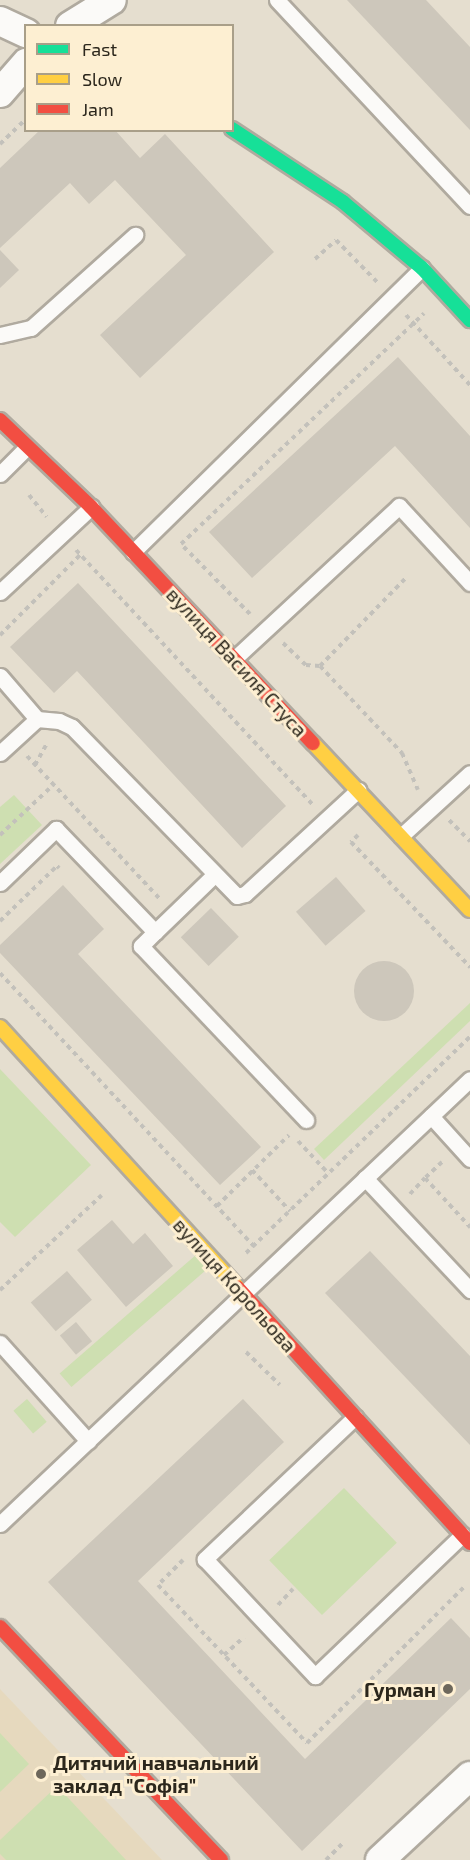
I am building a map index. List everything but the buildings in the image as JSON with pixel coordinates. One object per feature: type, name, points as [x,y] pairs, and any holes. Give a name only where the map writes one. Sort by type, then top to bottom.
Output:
[{"type":"street","points":[[61,24],[84,0]]},
{"type":"street","points":[[73,24],[112,0]]},
{"type":"street","points":[[0,21],[24,32]]},
{"type":"street","points":[[0,93],[24,65]]},
{"type":"street","points":[[234,130],[344,202],[422,268],[470,320]]},
{"type":"street","name":"вулиця Василя Стуса","points":[[0,420],[26,448],[91,507],[470,909]]},
{"type":"street","name":"вулиця Корольова","points":[[0,1028],[466,1539]]},
{"type":"street","points":[[0,1627],[221,1860]]},
{"type":"street","points":[[380,1860],[470,1776]]},
{"type":"lane","points":[[278,0],[470,206]]},
{"type":"lane","points":[[0,335],[31,328],[135,235]]},
{"type":"lane","points":[[133,552],[422,268]]},
{"type":"lane","points":[[3,470],[26,448]]},
{"type":"lane","points":[[234,659],[399,506],[470,583]]},
{"type":"lane","points":[[0,592],[91,507]]},
{"type":"lane","points":[[0,676],[37,719],[59,721],[72,727],[230,894],[244,894],[358,790]]},
{"type":"lane","points":[[0,753],[37,719]]},
{"type":"lane","points":[[401,836],[470,773]]},
{"type":"lane","points":[[0,883],[56,829],[155,932]]},
{"type":"lane","points":[[213,876],[141,946],[306,1120]]},
{"type":"lane","points":[[0,1524],[470,1079]]},
{"type":"lane","points":[[430,1116],[470,1159]]},
{"type":"lane","points":[[365,1178],[470,1290]]},
{"type":"lane","points":[[0,1343],[88,1441]]},
{"type":"lane","points":[[355,1417],[205,1559],[315,1676],[466,1539]]},
{"type":"path","points":[[0,144],[24,121]]},
{"type":"path","points":[[315,259],[336,240],[392,297],[412,323],[470,385]]},
{"type":"path","points":[[250,614],[181,544],[412,323]]},
{"type":"path","points":[[3,470],[316,808]]},
{"type":"path","points":[[0,634],[81,555]]},
{"type":"path","points":[[320,666],[405,579]]},
{"type":"path","points":[[306,665],[320,666],[402,753],[415,786]]},
{"type":"path","points":[[35,765],[174,914]]},
{"type":"path","points":[[0,835],[53,785]]},
{"type":"path","points":[[463,832],[470,841]]},
{"type":"path","points":[[351,842],[470,967]]},
{"type":"path","points":[[0,973],[254,1246],[470,1037]]},
{"type":"path","points":[[217,1206],[291,1133]]},
{"type":"path","points":[[409,1195],[442,1161]]},
{"type":"path","points":[[252,1170],[290,1210]]},
{"type":"path","points":[[425,1178],[470,1227]]},
{"type":"path","points":[[0,1290],[102,1195]]},
{"type":"path","points":[[277,1605],[293,1589]]},
{"type":"path","points":[[224,1655],[244,1637]]},
{"type":"path","points":[[326,1860],[343,1843]]},
{"type":"shaded area","name":"Дитячий навчальний заклад \"Софія\"","points":[[0,1689],[162,1860],[0,1860]]},
{"type":"green space","points":[[14,795],[42,825],[0,864],[0,807]]},
{"type":"green space","points":[[470,1003],[470,1021],[324,1160],[314,1149]]},
{"type":"green space","points":[[0,1069],[91,1165],[15,1237],[0,1222]]},
{"type":"green space","points":[[197,1254],[209,1268],[71,1387],[60,1373]]},
{"type":"green space","points":[[27,1399],[47,1422],[33,1433],[13,1411]]},
{"type":"green space","points":[[344,1488],[397,1543],[322,1615],[269,1560]]},
{"type":"green space","points":[[0,1733],[29,1764],[0,1792]]},
{"type":"green space","points":[[57,1786],[126,1860],[6,1860],[0,1854],[0,1840]]},
{"type":"traffic: fast","points":[[234,130],[343,202],[422,268],[470,320]]},
{"type":"traffic: slow","points":[[313,743],[470,910]]},
{"type":"traffic: slow","points":[[0,1027],[237,1287]]},
{"type":"traffic: jam","points":[[0,420],[91,507],[313,743]]},
{"type":"traffic: jam","points":[[237,1287],[470,1543]]},
{"type":"traffic: jam","points":[[0,1627],[221,1860]]},
{"type":"place","name":"Гурман","points":[[448,1689]]},
{"type":"place","name":"Дитячий навчальний заклад \"Софія\"","points":[[41,1774]]}]
